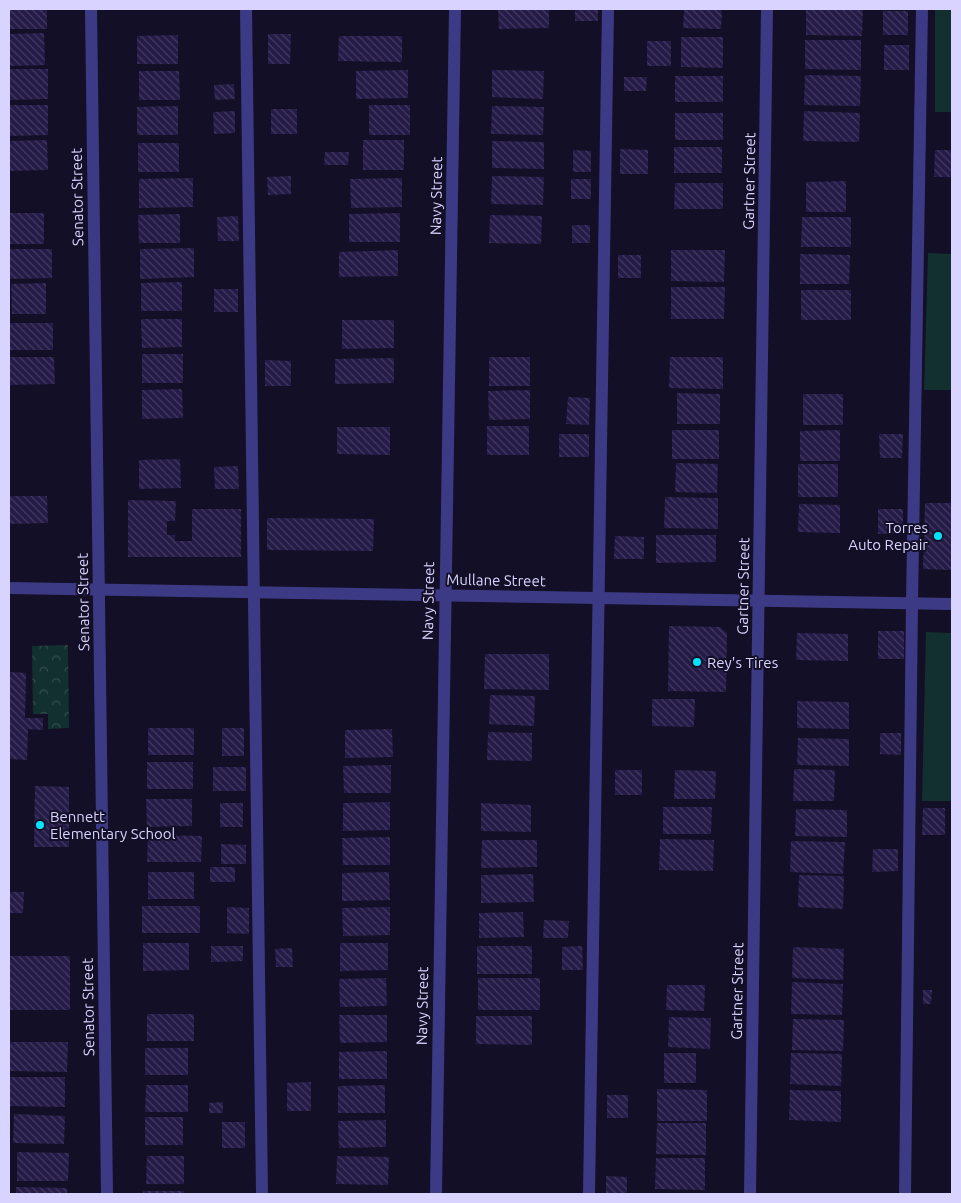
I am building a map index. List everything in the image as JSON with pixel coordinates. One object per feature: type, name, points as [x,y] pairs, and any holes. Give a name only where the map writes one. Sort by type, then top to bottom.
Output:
[{"type":"street","name":"Senator Street","points":[[91,9],[107,1194]]},
{"type":"street","points":[[246,9],[262,1194]]},
{"type":"street","name":"Navy Street","points":[[436,1194],[455,9]]},
{"type":"street","points":[[589,1194],[608,9]]},
{"type":"street","name":"Gartner Street","points":[[750,1194],[767,9]]},
{"type":"street","points":[[905,1194],[922,9]]},
{"type":"street","name":"Mullane Street","points":[[9,588],[952,604]]},
{"type":"green space","points":[[935,9],[952,9],[952,112],[935,112]]},
{"type":"green space","points":[[928,253],[952,254],[952,390],[924,390]]},
{"type":"green space","points":[[926,632],[952,633],[952,801],[922,801]]},
{"type":"green space","points":[[68,645],[69,728],[48,729],[48,714],[33,714],[32,646]]},
{"type":"building","points":[[9,9],[47,9],[47,29],[9,29]]},
{"type":"building","points":[[498,9],[549,9],[549,28],[499,29]]},
{"type":"building","points":[[575,9],[598,9],[598,21],[575,21]]},
{"type":"building","points":[[684,9],[722,9],[721,29],[683,28]]},
{"type":"building","points":[[806,9],[863,9],[862,36],[806,35]]},
{"type":"building","points":[[883,11],[908,11],[908,35],[883,35]]},
{"type":"building","points":[[44,33],[45,65],[9,66],[9,34]]},
{"type":"building","points":[[268,34],[291,34],[290,64],[268,64]]},
{"type":"building","points":[[178,35],[178,64],[137,64],[137,36]]},
{"type":"building","points":[[339,36],[402,36],[402,62],[338,61]]},
{"type":"building","points":[[681,37],[723,37],[723,68],[681,67]]},
{"type":"building","points":[[805,40],[861,40],[861,70],[805,69]]},
{"type":"building","points":[[647,41],[671,41],[671,66],[647,66]]},
{"type":"building","points":[[884,45],[909,45],[909,70],[884,70]]},
{"type":"building","points":[[9,69],[48,69],[48,99],[9,100]]},
{"type":"building","points":[[408,70],[408,98],[356,99],[356,71]]},
{"type":"building","points":[[492,70],[544,71],[543,99],[492,97]]},
{"type":"building","points":[[139,71],[179,71],[180,100],[139,100]]},
{"type":"building","points":[[805,75],[861,76],[860,106],[804,105]]},
{"type":"building","points":[[675,76],[723,76],[723,102],[675,102]]},
{"type":"building","points":[[624,77],[647,77],[646,91],[624,91]]},
{"type":"building","points":[[234,84],[235,99],[215,100],[214,85]]},
{"type":"building","points":[[9,105],[48,105],[48,135],[9,136]]},
{"type":"building","points":[[369,105],[410,105],[410,135],[369,135]]},
{"type":"building","points":[[178,106],[178,135],[137,135],[137,107]]},
{"type":"building","points":[[492,106],[544,107],[543,135],[491,134]]},
{"type":"building","points":[[271,109],[297,109],[297,134],[271,134]]},
{"type":"building","points":[[235,111],[235,133],[214,134],[213,112]]},
{"type":"building","points":[[804,111],[860,113],[859,142],[803,141]]},
{"type":"building","points":[[675,113],[723,113],[723,140],[675,140]]},
{"type":"building","points":[[47,140],[48,170],[9,171],[9,141]]},
{"type":"building","points":[[363,140],[404,140],[404,170],[363,170]]},
{"type":"building","points":[[492,141],[544,142],[544,169],[492,168]]},
{"type":"building","points":[[138,143],[179,143],[179,172],[138,172]]},
{"type":"building","points":[[674,147],[722,147],[722,173],[674,173]]},
{"type":"building","points":[[620,149],[648,150],[648,174],[620,174]]},
{"type":"building","points":[[573,150],[591,151],[591,172],[573,172]]},
{"type":"building","points":[[935,150],[952,150],[952,177],[934,177]]},
{"type":"building","points":[[325,152],[349,152],[348,165],[324,165]]},
{"type":"building","points":[[291,176],[291,194],[268,195],[267,177]]},
{"type":"building","points":[[492,176],[544,177],[543,205],[491,204]]},
{"type":"building","points":[[193,178],[193,207],[139,208],[139,179]]},
{"type":"building","points":[[402,178],[402,207],[351,208],[350,179]]},
{"type":"building","points":[[571,179],[591,179],[591,199],[571,199]]},
{"type":"building","points":[[846,181],[846,212],[806,212],[806,182]]},
{"type":"building","points":[[675,183],[723,183],[723,209],[674,209]]},
{"type":"building","points":[[9,213],[44,213],[44,244],[9,244]]},
{"type":"building","points":[[400,213],[400,242],[349,242],[349,214]]},
{"type":"building","points":[[180,214],[180,243],[139,243],[138,215]]},
{"type":"building","points":[[490,215],[542,216],[541,244],[489,243]]},
{"type":"building","points":[[238,216],[239,241],[218,241],[217,217]]},
{"type":"building","points":[[802,217],[851,217],[851,247],[801,247]]},
{"type":"building","points":[[572,225],[590,225],[590,243],[572,243]]},
{"type":"building","points":[[194,248],[194,277],[140,279],[140,249]]},
{"type":"building","points":[[10,249],[52,249],[52,278],[10,279]]},
{"type":"building","points":[[398,250],[398,276],[339,277],[339,252]]},
{"type":"building","points":[[671,250],[725,250],[724,282],[671,281]]},
{"type":"building","points":[[800,254],[850,255],[849,284],[800,284]]},
{"type":"building","points":[[618,255],[641,255],[641,278],[618,278]]},
{"type":"building","points":[[182,282],[182,311],[141,311],[141,283]]},
{"type":"building","points":[[46,283],[46,314],[12,314],[11,284]]},
{"type":"building","points":[[671,287],[725,287],[724,319],[671,319]]},
{"type":"building","points":[[214,289],[238,289],[238,312],[214,312]]},
{"type":"building","points":[[801,290],[851,290],[851,320],[801,320]]},
{"type":"building","points":[[141,319],[182,319],[182,347],[142,348]]},
{"type":"building","points":[[342,320],[394,320],[394,348],[342,349]]},
{"type":"building","points":[[9,323],[53,323],[53,350],[9,350]]},
{"type":"building","points":[[142,354],[183,354],[183,383],[142,383]]},
{"type":"building","points":[[9,357],[54,357],[55,384],[9,385]]},
{"type":"building","points":[[489,357],[530,357],[530,386],[489,386]]},
{"type":"building","points":[[670,357],[723,357],[723,389],[669,388]]},
{"type":"building","points":[[394,358],[394,383],[335,384],[335,359]]},
{"type":"building","points":[[265,360],[291,361],[291,386],[265,386]]},
{"type":"building","points":[[182,389],[183,418],[142,419],[142,390]]},
{"type":"building","points":[[530,390],[530,419],[489,420],[488,391]]},
{"type":"building","points":[[677,393],[720,394],[720,424],[677,424]]},
{"type":"building","points":[[803,394],[843,394],[843,425],[803,425]]},
{"type":"building","points":[[568,397],[590,398],[589,425],[566,424]]},
{"type":"building","points":[[487,426],[529,426],[529,455],[487,455]]},
{"type":"building","points":[[337,427],[390,427],[390,455],[337,454]]},
{"type":"building","points":[[672,430],[719,430],[719,459],[672,459]]},
{"type":"building","points":[[840,430],[840,461],[800,461],[800,431]]},
{"type":"building","points":[[559,434],[589,434],[589,457],[559,457]]},
{"type":"building","points":[[879,434],[903,434],[902,458],[880,458]]},
{"type":"building","points":[[180,459],[181,488],[139,489],[139,460]]},
{"type":"building","points":[[676,463],[718,464],[717,493],[675,492]]},
{"type":"building","points":[[798,464],[838,464],[838,497],[798,497]]},
{"type":"building","points":[[238,466],[239,489],[215,489],[214,467]]},
{"type":"building","points":[[9,496],[47,496],[48,523],[9,524]]},
{"type":"building","points":[[665,497],[718,498],[718,529],[664,528]]},
{"type":"building","points":[[128,500],[176,501],[175,521],[167,521],[167,535],[175,535],[175,541],[192,541],[192,509],[241,509],[241,557],[128,557]]},
{"type":"building","name":"Torres Auto Repair","points":[[925,503],[952,503],[952,570],[923,569]]},
{"type":"building","points":[[799,504],[840,505],[840,533],[798,532]]},
{"type":"building","points":[[878,509],[903,509],[903,533],[878,534]]},
{"type":"building","points":[[267,518],[374,519],[373,551],[267,550]]},
{"type":"building","points":[[656,535],[716,535],[716,562],[656,563]]},
{"type":"building","points":[[615,536],[644,537],[644,559],[614,559]]},
{"type":"building","name":"Rey's Tires","points":[[669,626],[720,627],[727,633],[726,692],[668,691]]},
{"type":"building","points":[[878,631],[904,631],[904,659],[878,659]]},
{"type":"building","points":[[797,633],[848,634],[848,661],[796,660]]},
{"type":"building","points":[[485,654],[549,654],[549,690],[484,689]]},
{"type":"building","points":[[9,672],[26,673],[25,718],[43,718],[43,730],[28,729],[27,760],[9,759]]},
{"type":"building","points":[[490,695],[535,696],[534,726],[489,724]]},
{"type":"building","points":[[652,699],[695,699],[694,727],[652,726]]},
{"type":"building","points":[[797,701],[849,702],[849,729],[797,728]]},
{"type":"building","points":[[148,728],[194,728],[194,755],[148,755]]},
{"type":"building","points":[[222,728],[244,728],[244,756],[222,756]]},
{"type":"building","points":[[392,729],[393,757],[345,758],[345,730]]},
{"type":"building","points":[[488,732],[532,733],[532,761],[487,760]]},
{"type":"building","points":[[880,733],[901,733],[901,755],[880,754]]},
{"type":"building","points":[[798,738],[849,739],[849,766],[797,765]]},
{"type":"building","points":[[147,762],[193,762],[193,789],[147,789]]},
{"type":"building","points":[[391,765],[391,793],[344,793],[343,766]]},
{"type":"building","points":[[213,767],[246,767],[246,791],[213,791]]},
{"type":"building","points":[[794,769],[835,770],[834,801],[793,801]]},
{"type":"building","points":[[615,770],[642,770],[642,795],[615,795]]},
{"type":"building","points":[[675,770],[716,771],[715,799],[674,799]]},
{"type":"building","points":[[35,786],[69,787],[69,847],[34,847]]},
{"type":"building","points":[[146,799],[192,799],[192,826],[147,827]]},
{"type":"building","points":[[390,802],[390,830],[343,831],[343,803]]},
{"type":"building","points":[[220,803],[243,803],[243,827],[220,827]]},
{"type":"building","points":[[481,803],[531,805],[531,832],[481,831]]},
{"type":"building","points":[[663,807],[712,807],[711,834],[663,834]]},
{"type":"building","points":[[923,808],[945,808],[945,835],[922,835]]},
{"type":"building","points":[[796,809],[847,810],[847,837],[795,836]]},
{"type":"building","points":[[148,835],[202,836],[201,862],[147,862]]},
{"type":"building","points":[[390,837],[390,865],[343,865],[342,838]]},
{"type":"building","points":[[660,839],[714,840],[713,871],[659,870]]},
{"type":"building","points":[[482,840],[537,840],[537,867],[481,868]]},
{"type":"building","points":[[791,841],[845,842],[843,874],[790,872]]},
{"type":"building","points":[[221,844],[246,845],[246,864],[221,864]]},
{"type":"building","points":[[873,849],[898,849],[898,871],[872,872]]},
{"type":"building","points":[[210,867],[235,867],[235,882],[210,882]]},
{"type":"building","points":[[148,872],[194,872],[194,899],[148,899]]},
{"type":"building","points":[[389,872],[390,900],[342,901],[342,873]]},
{"type":"building","points":[[533,874],[534,902],[481,903],[481,875]]},
{"type":"building","points":[[799,875],[844,876],[843,909],[798,907]]},
{"type":"building","points":[[9,892],[24,892],[23,913],[9,913]]},
{"type":"building","points":[[142,906],[200,906],[200,933],[142,933]]},
{"type":"building","points":[[227,907],[249,908],[249,934],[227,933]]},
{"type":"building","points":[[390,907],[390,935],[343,936],[342,908]]},
{"type":"building","points":[[523,912],[524,937],[479,938],[479,913]]},
{"type":"building","points":[[544,920],[569,921],[568,938],[543,938]]},
{"type":"building","points":[[143,943],[189,943],[189,970],[143,971]]},
{"type":"building","points":[[340,943],[388,943],[388,970],[340,971]]},
{"type":"building","points":[[211,946],[243,946],[243,961],[211,962]]},
{"type":"building","points":[[477,946],[532,946],[532,974],[477,974]]},
{"type":"building","points":[[582,946],[583,970],[562,970],[562,947]]},
{"type":"building","points":[[793,947],[844,949],[843,980],[792,978]]},
{"type":"building","points":[[292,948],[293,967],[276,967],[275,949]]},
{"type":"building","points":[[9,956],[70,956],[70,1010],[9,1010]]},
{"type":"building","points":[[386,978],[387,1006],[340,1007],[339,979]]},
{"type":"building","points":[[478,978],[540,978],[540,1010],[478,1010]]},
{"type":"building","points":[[792,982],[843,984],[842,1015],[791,1014]]},
{"type":"building","points":[[667,985],[705,985],[704,1011],[666,1010]]},
{"type":"building","points":[[923,990],[932,990],[931,1004],[923,1004]]},
{"type":"building","points":[[147,1014],[194,1014],[194,1041],[147,1041]]},
{"type":"building","points":[[339,1015],[387,1015],[387,1042],[340,1043]]},
{"type":"building","points":[[476,1016],[532,1016],[532,1045],[476,1044]]},
{"type":"building","points":[[669,1017],[711,1018],[710,1049],[668,1047]]},
{"type":"building","points":[[793,1019],[844,1020],[843,1051],[792,1050]]},
{"type":"building","points":[[10,1042],[68,1042],[67,1072],[10,1071]]},
{"type":"building","points":[[145,1048],[188,1048],[188,1075],[145,1075]]},
{"type":"building","points":[[387,1051],[387,1079],[339,1079],[339,1052]]},
{"type":"building","points":[[664,1053],[696,1053],[696,1083],[664,1083]]},
{"type":"building","points":[[791,1053],[842,1054],[841,1086],[790,1084]]},
{"type":"building","points":[[9,1077],[65,1077],[65,1107],[9,1106]]},
{"type":"building","points":[[311,1082],[311,1111],[287,1111],[287,1083]]},
{"type":"building","points":[[146,1085],[188,1085],[188,1112],[145,1112]]},
{"type":"building","points":[[385,1085],[385,1113],[338,1113],[338,1086]]},
{"type":"building","points":[[657,1089],[707,1090],[707,1121],[657,1121]]},
{"type":"building","points":[[790,1090],[841,1091],[841,1122],[789,1120]]},
{"type":"building","points":[[607,1095],[628,1095],[628,1118],[607,1118]]},
{"type":"building","points":[[223,1102],[223,1113],[209,1113],[209,1103]]},
{"type":"building","points":[[14,1114],[65,1116],[64,1144],[13,1143]]},
{"type":"building","points":[[145,1117],[183,1117],[183,1145],[145,1145]]},
{"type":"building","points":[[386,1120],[386,1147],[339,1148],[338,1121]]},
{"type":"building","points":[[222,1122],[245,1122],[245,1148],[222,1148]]},
{"type":"building","points":[[657,1123],[706,1123],[706,1155],[656,1154]]},
{"type":"building","points":[[17,1152],[69,1153],[68,1181],[17,1181]]},
{"type":"building","points":[[147,1156],[184,1156],[184,1184],[146,1184]]},
{"type":"building","points":[[337,1156],[389,1157],[388,1185],[336,1184]]},
{"type":"building","points":[[656,1158],[705,1158],[705,1190],[655,1189]]},
{"type":"building","points":[[606,1176],[627,1177],[627,1193],[606,1193]]},
{"type":"building","points":[[16,1187],[67,1188],[67,1194],[16,1194]]},
{"type":"building","points":[[143,1191],[184,1191],[184,1194],[143,1194]]},
{"type":"place","name":"Torres Auto Repair","points":[[938,536]]},
{"type":"place","name":"Rey's Tires","points":[[697,662]]},
{"type":"place","name":"Bennett Elementary School","points":[[40,825]]}]
